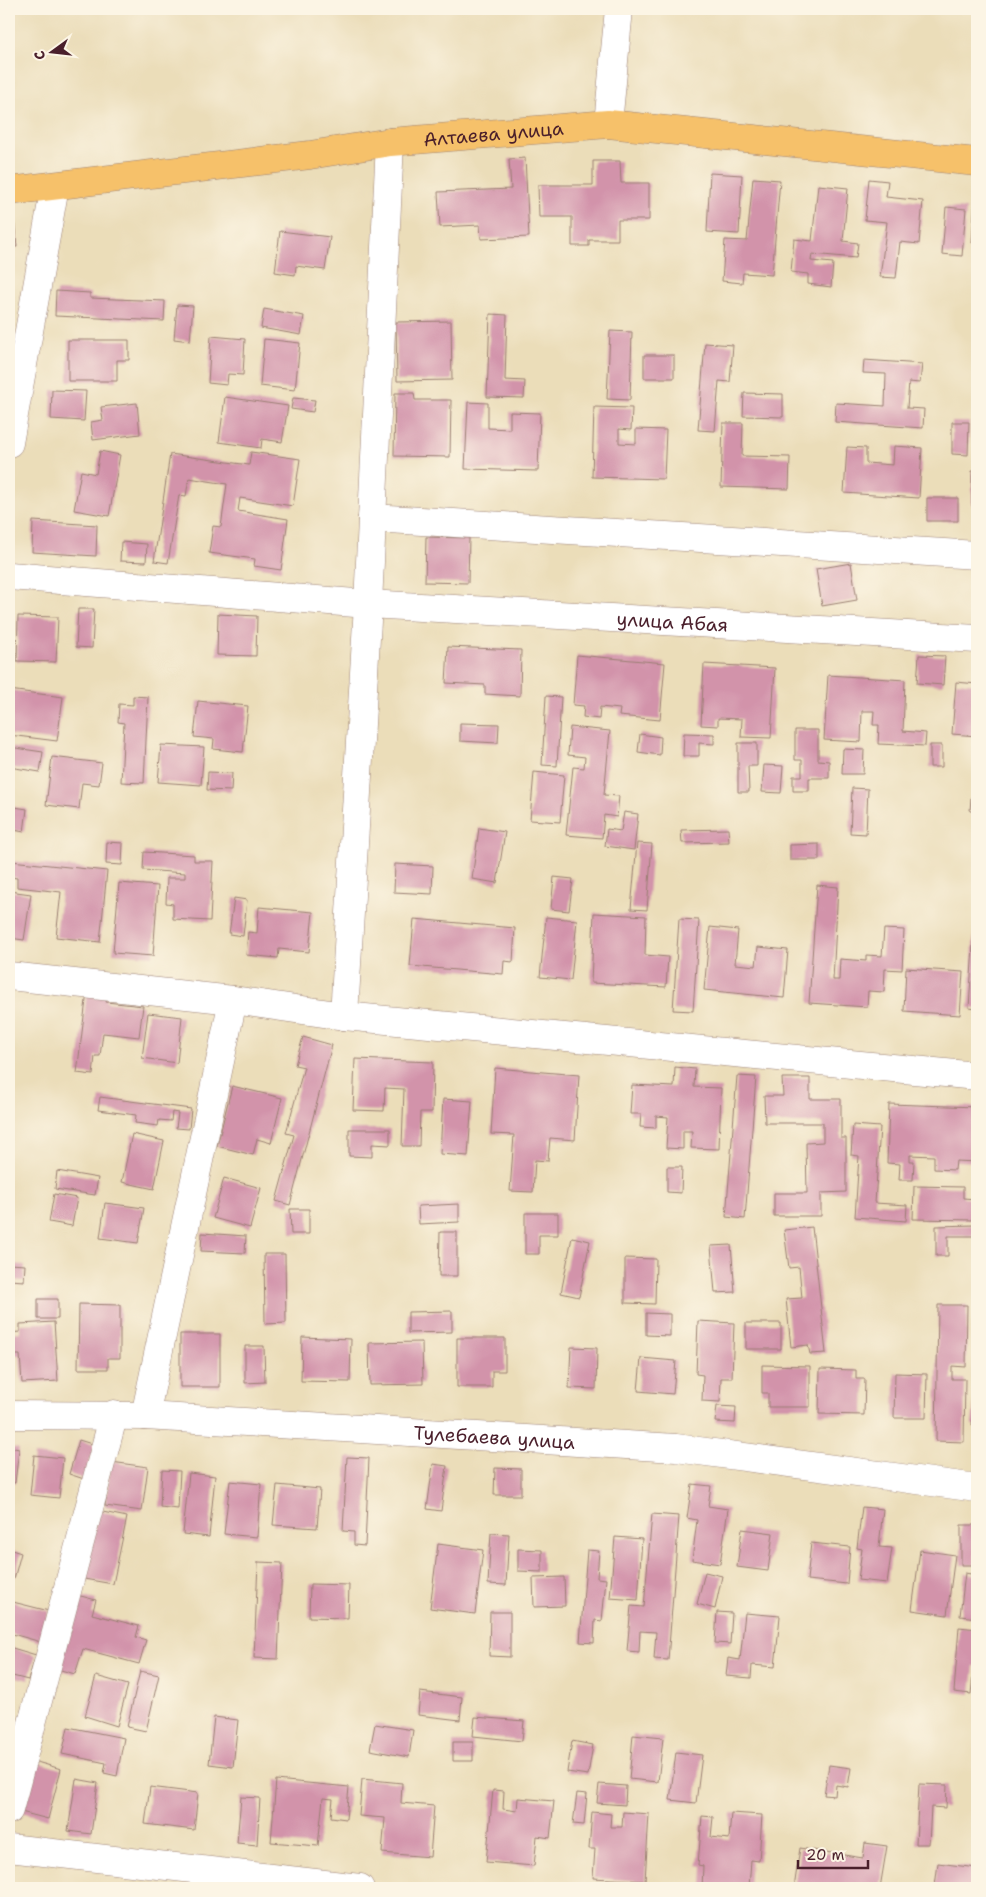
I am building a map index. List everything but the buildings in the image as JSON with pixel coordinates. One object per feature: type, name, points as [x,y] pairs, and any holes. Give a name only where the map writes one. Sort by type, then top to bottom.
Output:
[{"type":"main road","name":"Алтаева улица","points":[[9,191],[310,155],[390,142],[608,124],[977,162]]},
{"type":"street","points":[[608,124],[618,9]]},
{"type":"street","points":[[344,1016],[368,604],[390,142]]},
{"type":"street","points":[[9,443],[55,186]]},
{"type":"street","points":[[372,518],[977,554]]},
{"type":"street","name":"улица Абая","points":[[9,576],[368,604],[977,639]]},
{"type":"street","points":[[9,976],[233,1000],[344,1016],[977,1076]]},
{"type":"street","points":[[145,1416],[233,1000]]},
{"type":"street","points":[[9,1810],[114,1414]]},
{"type":"street","name":"Тулебаева улица","points":[[9,1415],[114,1414],[676,1448],[977,1488]]},
{"type":"street","points":[[9,1848],[360,1888]]}]
